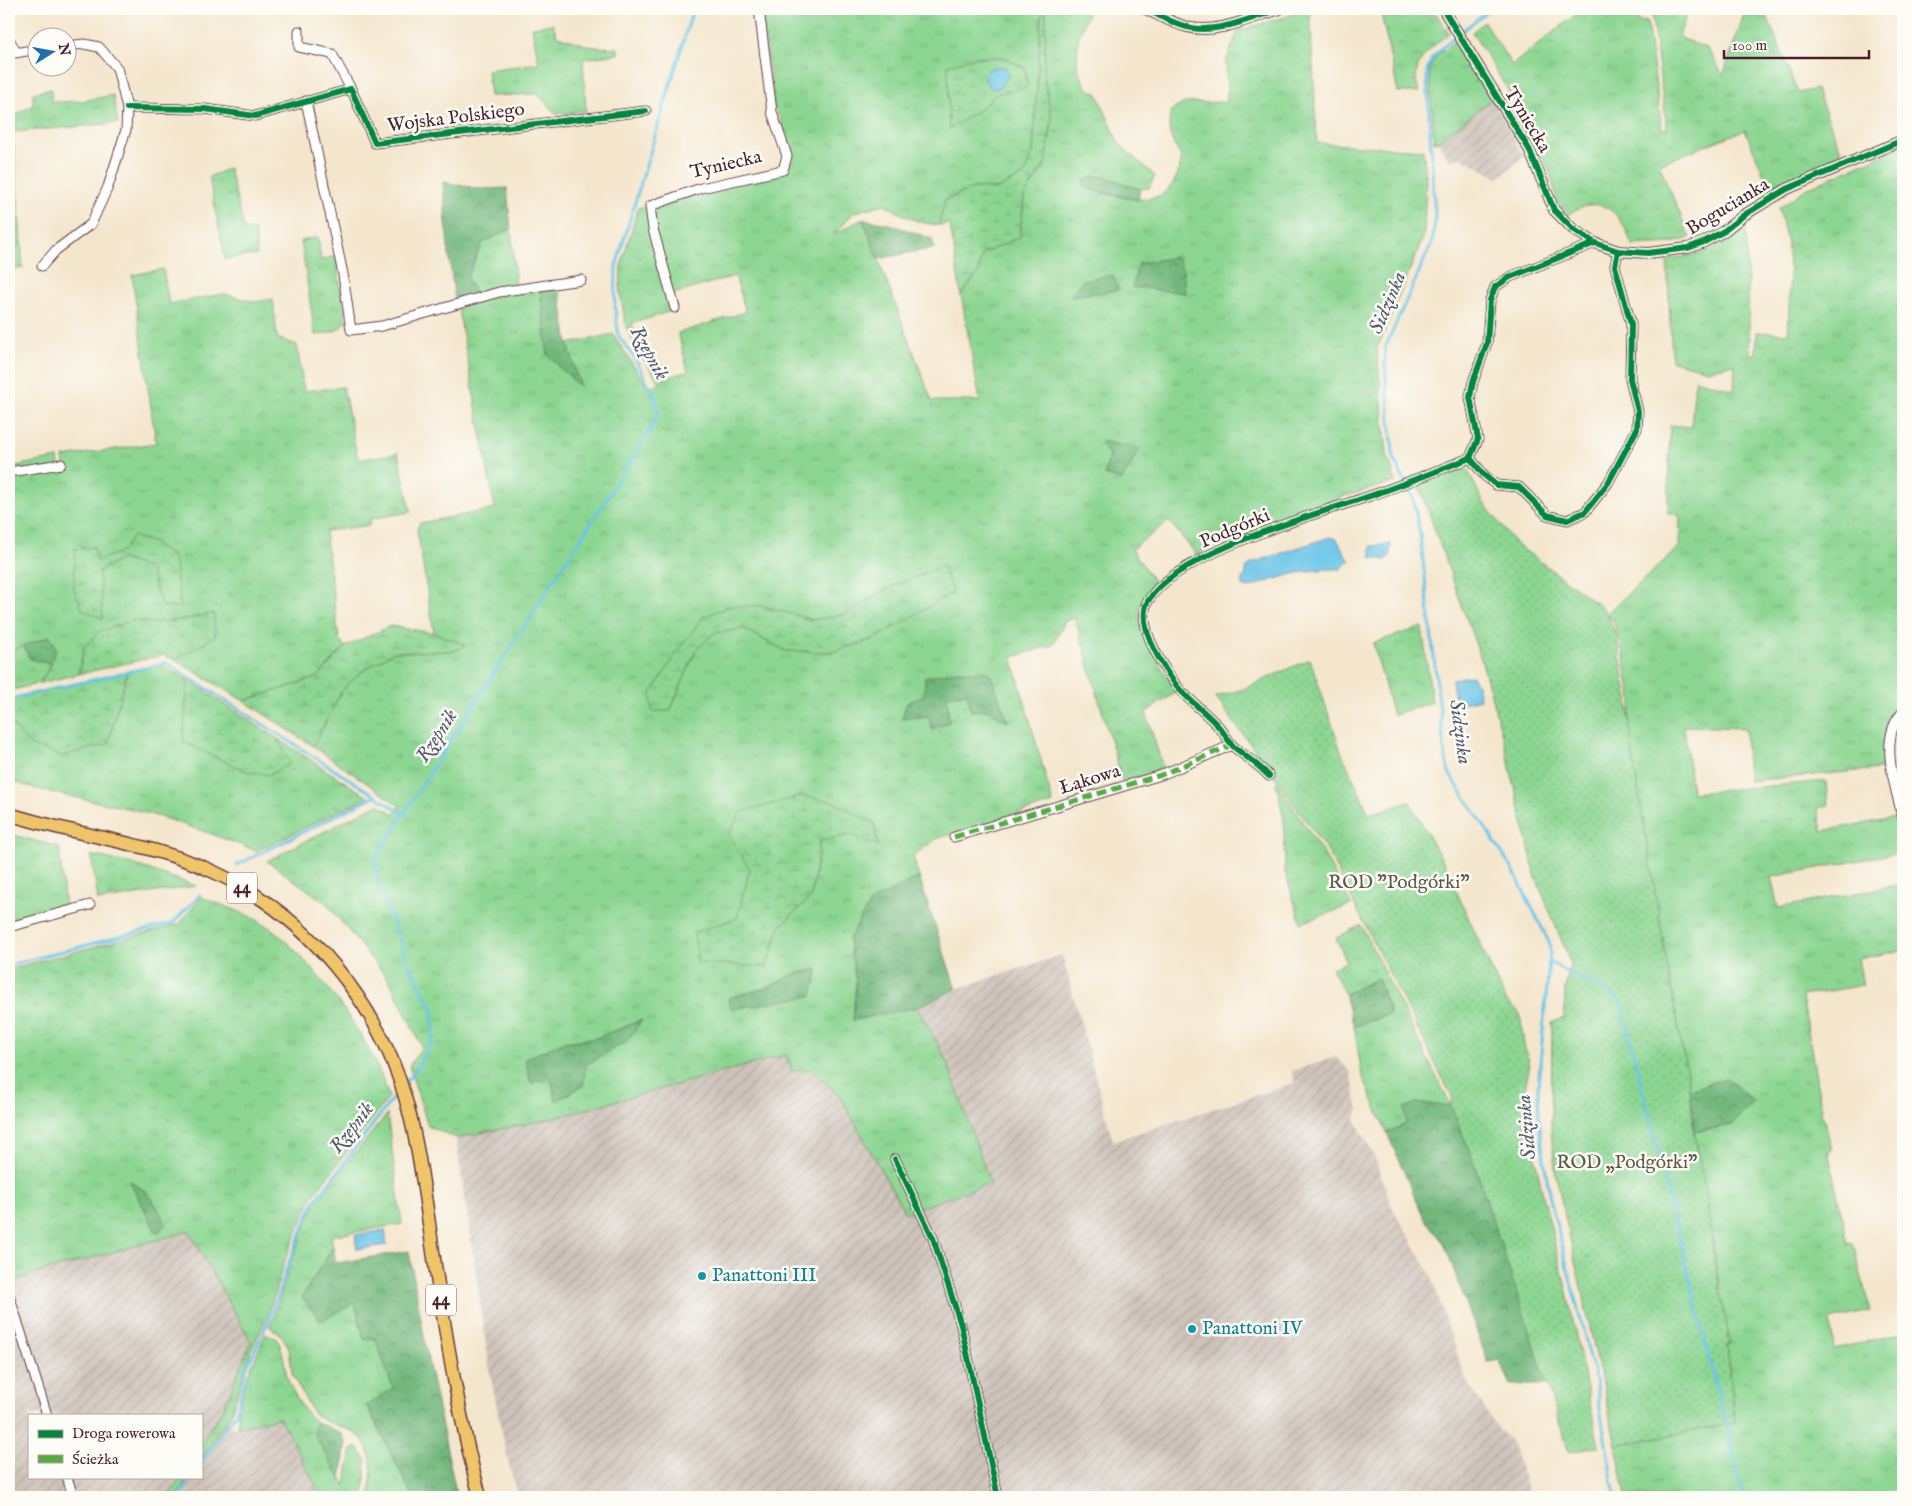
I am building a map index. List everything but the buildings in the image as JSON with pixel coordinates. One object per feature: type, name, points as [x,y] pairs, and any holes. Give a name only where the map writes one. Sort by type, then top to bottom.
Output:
[{"type":"main road","name":"44","points":[[9,814],[41,824],[130,843],[176,856],[217,874],[268,904],[307,937],[340,973],[363,1004],[377,1028],[407,1102],[424,1194],[450,1359],[468,1450],[480,1497]]},
{"type":"street","name":"Tyniecka","points":[[675,308],[653,229],[650,206],[701,188],[783,170],[787,156],[772,112],[759,9]]},
{"type":"street","points":[[1144,9],[1178,24],[1200,29],[1222,26],[1280,9]]},
{"type":"street","name":"Tyniecka","points":[[1443,9],[1529,149],[1554,210],[1574,229],[1595,243],[1618,251],[1648,253]]},
{"type":"street","name":"Wojska Polskiego","points":[[298,31],[300,48],[332,54],[351,89],[375,143],[646,111]]},
{"type":"street","points":[[9,39],[12,53],[28,51]]},
{"type":"street","points":[[42,266],[56,250],[91,224],[108,187],[126,130],[127,108],[117,68],[99,47],[78,45]]},
{"type":"street","points":[[127,108],[206,109],[254,116],[351,89]]},
{"type":"street","points":[[306,102],[343,274],[351,330],[382,326],[499,292],[581,280]]},
{"type":"street","name":"Bogucianka","points":[[1648,253],[1688,248],[1704,242],[1788,189],[1903,140]]},
{"type":"street","points":[[1595,243],[1510,277],[1495,287],[1490,300],[1487,343],[1473,382],[1470,397],[1478,439],[1470,458],[1484,475],[1496,485],[1520,487],[1547,515],[1567,520],[1585,512],[1608,483],[1637,429],[1638,411],[1630,379],[1631,324],[1615,266],[1618,251]]},
{"type":"street","name":"Podgórki","points":[[1269,776],[1232,745],[1219,726],[1181,691],[1169,674],[1148,633],[1145,616],[1148,601],[1163,584],[1190,565],[1214,552],[1284,524],[1396,486],[1470,458]]},
{"type":"street","points":[[9,472],[61,464]]},
{"type":"street","points":[[1903,712],[1894,727],[1889,744],[1892,770],[1903,819]]},
{"type":"street","name":"Łąkowa","points":[[954,837],[1161,775],[1232,745]]},
{"type":"street","points":[[9,926],[90,905]]},
{"type":"street","points":[[895,1159],[933,1238],[953,1298],[961,1325],[998,1497]]},
{"type":"street","points":[[9,1295],[47,1414]]},
{"type":"street","points":[[67,1478],[73,1497]]},
{"type":"shaded area","points":[[1492,99],[1524,157],[1498,178],[1461,157],[1449,161],[1439,141]]},
{"type":"shaded area","points":[[1062,955],[1113,1141],[1295,1083],[1292,1071],[1336,1057],[1350,1071],[1359,1109],[1355,1120],[1374,1155],[1391,1205],[1431,1275],[1465,1377],[1491,1419],[1514,1447],[1529,1497],[518,1497],[508,1461],[491,1379],[456,1138],[546,1120],[786,1055],[811,1069],[840,1096],[905,1213],[990,1183],[946,1059],[917,1007],[956,989]]},
{"type":"shaded area","points":[[189,1231],[251,1342],[223,1410],[232,1428],[280,1418],[316,1486],[316,1497],[9,1497],[9,1281]]},
{"type":"green space","points":[[761,9],[1042,9],[1033,152],[1024,175],[997,189],[973,188],[945,200],[939,225],[924,223],[910,218],[885,204],[854,212],[834,234],[863,219],[932,401],[980,401],[961,295],[978,273],[982,254],[1020,237],[1024,196],[1045,164],[1052,120],[1044,77],[1046,9],[1090,9],[1078,39],[1077,66],[1086,88],[1097,93],[1119,144],[1155,176],[1149,188],[1140,189],[1105,177],[1085,181],[1084,188],[1134,199],[1146,199],[1157,196],[1167,190],[1176,178],[1181,160],[1181,156],[1175,147],[1170,133],[1169,124],[1172,110],[1185,103],[1227,102],[1226,62],[1238,31],[1310,9],[1317,143],[1423,150],[1426,175],[1424,235],[1377,349],[1387,455],[1396,482],[1345,496],[1196,554],[1169,521],[1132,549],[1154,582],[1139,610],[1142,628],[1153,652],[1177,692],[1146,712],[1164,772],[1123,783],[1075,618],[1065,621],[1053,645],[1012,657],[1053,803],[936,839],[913,856],[919,877],[871,901],[849,939],[856,982],[853,1020],[917,1007],[946,1059],[990,1183],[905,1213],[840,1096],[811,1069],[792,1071],[786,1055],[546,1120],[456,1138],[428,1126],[409,1066],[422,1047],[389,980],[326,903],[267,861],[378,804],[394,814],[400,806],[313,746],[342,690],[361,672],[394,652],[454,651],[465,645],[434,633],[417,529],[420,523],[495,509],[458,308],[498,295],[540,290],[548,355],[579,386],[568,344],[613,334],[647,386],[661,384],[640,354],[626,327],[620,292],[621,266],[638,208],[785,170],[793,160],[780,118],[774,107]],"holes":[[[976,57],[1005,58],[1025,68],[1027,87],[996,94]],[[735,276],[746,312],[678,333],[688,371],[664,379],[631,324],[671,311],[666,296]],[[1109,454],[1122,480],[1105,475]],[[943,566],[952,593],[876,638],[832,652],[786,651],[744,629],[714,633],[696,650],[670,711],[703,617],[763,606],[812,620],[846,614],[888,588]],[[989,672],[1008,721],[988,710],[968,693],[947,696],[949,722],[932,729],[928,716],[907,703]],[[874,823],[878,845],[850,835],[820,841],[811,897],[780,926],[767,967],[694,933],[737,919],[750,869],[728,834]],[[817,969],[732,1009],[729,998],[769,987],[792,975]],[[641,1020],[628,1040],[586,1065],[556,1101],[551,1078],[563,1042],[597,1038]]]},
{"type":"green space","points":[[1042,9],[1046,9],[1044,77],[1052,120],[1045,164],[1024,196],[1020,237],[982,254],[978,273],[961,295],[950,224],[939,225],[945,200],[973,188],[997,189],[1024,175],[1033,152]]},
{"type":"green space","points":[[1380,9],[1433,9],[1449,33],[1428,51],[1420,63],[1416,76],[1419,92],[1398,92]]},
{"type":"green space","points":[[1583,9],[1639,9],[1637,21],[1647,22],[1662,129],[1667,129],[1651,9],[1689,9],[1679,35],[1683,39],[1708,49],[1723,75],[1746,9],[1764,9],[1798,93],[1816,89],[1845,161],[1770,189],[1745,130],[1659,164],[1690,238],[1672,243],[1632,245],[1622,223],[1612,211],[1605,207],[1589,205],[1567,215],[1558,203],[1550,173],[1536,144],[1539,141],[1472,32],[1484,22],[1512,65]]},
{"type":"green space","points":[[553,24],[557,36],[593,47],[618,48],[618,54],[583,59],[586,111],[556,114],[538,94],[490,96],[487,70],[539,63],[532,27]]},
{"type":"green space","points":[[1456,40],[1492,99],[1439,141],[1434,142],[1429,70],[1435,57]]},
{"type":"green space","points":[[976,57],[1005,58],[1025,68],[1027,87],[996,94],[982,108],[949,129],[948,65]]},
{"type":"green space","points":[[51,89],[52,102],[82,101],[113,95],[118,123],[13,132],[23,268],[9,270],[9,127],[16,123],[15,115],[33,105],[33,93]]},
{"type":"green space","points":[[1903,146],[1903,706],[1896,713],[1885,735],[1888,764],[1880,769],[1748,781],[1745,728],[1684,726],[1692,793],[1826,781],[1828,806],[1818,808],[1822,831],[1900,817],[1903,852],[1771,877],[1778,908],[1903,884],[1903,950],[1858,959],[1863,985],[1802,996],[1822,1112],[1832,1150],[1828,1151],[1848,1244],[1853,1243],[1870,1311],[1830,1320],[1834,1349],[1903,1333],[1903,1497],[1626,1497],[1616,1445],[1735,1423],[1727,1345],[1706,1192],[1694,1132],[1732,1125],[1726,1078],[1690,1090],[1633,759],[1629,725],[1632,702],[1623,652],[1614,622],[1606,614],[1679,547],[1680,516],[1668,513],[1670,425],[1691,427],[1695,379],[1734,390],[1735,364],[1708,370],[1672,361],[1667,260],[1708,251],[1746,229],[1750,354],[1756,354],[1757,332],[1788,334],[1790,278],[1787,242],[1779,208],[1807,188]]},
{"type":"green space","points":[[229,168],[244,229],[255,230],[257,255],[225,259],[209,177]]},
{"type":"green space","points":[[1094,176],[1105,177],[1140,189],[1138,200],[1084,188],[1085,181]]},
{"type":"green space","points":[[443,182],[481,189],[507,188],[511,229],[482,243],[467,278],[477,296],[455,301],[448,248]]},
{"type":"green space","points":[[863,219],[893,225],[932,239],[934,248],[878,259]]},
{"type":"green space","points":[[511,229],[516,286],[477,296],[467,278],[482,243]]},
{"type":"green space","points":[[318,237],[321,260],[336,256],[346,321],[337,330],[315,335],[301,241]]},
{"type":"green space","points":[[1177,257],[1183,270],[1185,293],[1132,287],[1139,263]]},
{"type":"green space","points":[[163,269],[169,304],[224,294],[255,302],[273,299],[277,338],[297,345],[304,391],[343,387],[358,460],[398,453],[411,512],[370,519],[370,525],[325,531],[339,639],[345,647],[318,677],[244,701],[175,660],[215,636],[213,613],[183,620],[154,623],[131,621],[84,647],[79,674],[40,683],[51,664],[50,636],[9,652],[9,467],[58,458],[60,474],[65,473],[63,457],[156,443],[132,275]],"holes":[[[94,547],[96,562],[123,551],[174,557],[162,605],[149,568],[123,559],[99,571],[75,549]]]},
{"type":"green space","points":[[1113,275],[1119,290],[1071,296],[1083,280]]},
{"type":"green space","points":[[559,287],[568,344],[580,387],[548,355],[540,290]]},
{"type":"green space","points":[[1102,441],[1140,449],[1122,480],[1105,475],[1109,454],[1100,444]]},
{"type":"green space","name":"ROD „Podgórki”","points":[[1467,468],[1483,502],[1515,543],[1604,609],[1616,634],[1628,700],[1633,759],[1690,1090],[1694,1132],[1706,1192],[1713,1251],[1730,1343],[1727,1345],[1735,1423],[1616,1445],[1556,1176],[1551,1132],[1552,1022],[1564,1018],[1565,988],[1571,964],[1536,878],[1506,750],[1482,662],[1418,483]]},
{"type":"green space","points":[[133,536],[154,543],[174,557],[181,608],[162,606],[149,568],[123,559],[99,571],[103,619],[82,609],[74,589],[75,549],[94,547],[97,561],[123,551]]},
{"type":"green space","points":[[943,566],[952,593],[876,638],[832,652],[786,651],[744,629],[714,633],[696,650],[670,711],[652,711],[651,694],[679,649],[703,617],[731,606],[763,606],[812,620],[846,614],[888,588]]},
{"type":"green space","points":[[214,613],[215,636],[175,660],[163,655],[79,674],[84,647],[100,631],[131,621],[154,623],[183,620]]},
{"type":"green space","points":[[390,626],[434,633],[466,645],[454,651],[394,652],[361,672],[342,690],[313,746],[244,701],[318,677],[345,647]]},
{"type":"green space","points":[[1422,627],[1432,702],[1393,715],[1373,643]]},
{"type":"green space","points":[[50,636],[56,649],[51,664],[30,659],[23,646]]},
{"type":"green space","points":[[23,646],[30,659],[51,664],[40,683],[9,691],[9,652]]},
{"type":"green space","name":"ROD \"Podgórki\"","points":[[1310,659],[1342,754],[1369,814],[1410,802],[1443,861],[1507,1002],[1520,1013],[1524,1045],[1530,1064],[1526,1084],[1525,1105],[1541,1187],[1567,1292],[1599,1447],[1569,1452],[1473,1159],[1451,1106],[1453,1099],[1328,852],[1215,697],[1241,690]]},
{"type":"green space","points":[[161,665],[188,680],[183,742],[289,764],[278,739],[368,797],[257,851],[144,812],[53,793],[9,780],[9,721],[30,745],[108,744],[127,672]]},
{"type":"green space","points":[[958,671],[989,672],[1008,722],[988,710],[971,711],[967,693],[947,696],[949,722],[932,729],[928,716],[902,719],[907,703],[924,696],[925,677]]},
{"type":"green space","points":[[127,672],[108,744],[62,756],[30,745],[9,721],[9,700]]},
{"type":"green space","points":[[188,680],[278,739],[290,764],[269,775],[246,771],[183,742]]},
{"type":"green space","points":[[1276,782],[1324,854],[1351,905],[1301,923],[1285,872],[1284,820]]},
{"type":"green space","points":[[802,796],[831,801],[874,823],[878,845],[850,835],[820,841],[811,897],[780,926],[767,967],[698,963],[694,933],[737,918],[750,869],[728,835],[741,812]]},
{"type":"green space","points":[[9,834],[59,847],[65,907],[9,923]]},
{"type":"green space","points":[[91,855],[133,864],[196,886],[98,901]]},
{"type":"green space","points":[[919,877],[956,989],[917,1007],[853,1020],[856,982],[849,939],[871,901]]},
{"type":"green space","points":[[201,897],[245,914],[262,923],[292,947],[323,982],[346,1013],[366,1045],[383,1079],[389,1097],[312,1197],[286,1257],[268,1315],[251,1350],[231,1414],[202,1458],[202,1442],[223,1409],[251,1342],[189,1231],[9,1281],[9,969],[180,924]],"holes":[[[130,1181],[149,1194],[166,1223],[157,1234]]]},
{"type":"green space","points":[[1361,925],[1451,1106],[1415,1103],[1407,1123],[1387,1133],[1362,1075],[1354,1027],[1390,1013],[1378,978],[1345,994],[1332,968],[1347,962],[1336,938]]},
{"type":"green space","points":[[818,969],[812,996],[732,1009],[728,998],[769,987],[792,975]]},
{"type":"green space","points":[[1378,978],[1390,1014],[1354,1027],[1345,994]]},
{"type":"green space","points":[[642,1020],[628,1040],[586,1065],[583,1086],[556,1101],[551,1078],[531,1083],[525,1059],[563,1042],[597,1038]]},
{"type":"green space","points":[[1726,1078],[1753,1100],[1732,1125],[1694,1132],[1690,1090]]},
{"type":"green space","points":[[1415,1103],[1451,1106],[1473,1159],[1547,1385],[1511,1385],[1499,1360],[1488,1362],[1444,1243],[1425,1220],[1387,1133],[1407,1123],[1404,1108]]},
{"type":"green space","points":[[387,1114],[402,1224],[331,1236],[333,1247],[302,1297],[355,1303],[364,1339],[375,1338],[393,1388],[367,1406],[413,1497],[369,1497],[371,1461],[365,1444],[353,1432],[322,1419],[313,1413],[292,1374],[289,1348],[282,1336],[269,1326],[274,1317],[291,1261],[316,1201]]},
{"type":"green space","points":[[129,1180],[149,1194],[166,1224],[157,1234]]},
{"type":"green space","points":[[333,1247],[336,1263],[409,1251],[429,1365],[457,1497],[413,1497],[367,1405],[393,1388],[375,1338],[364,1339],[355,1303],[321,1321],[302,1297]]},
{"type":"green space","points":[[266,1333],[277,1339],[281,1348],[287,1377],[292,1388],[303,1408],[316,1422],[314,1433],[345,1485],[352,1449],[357,1447],[366,1459],[364,1497],[316,1497],[316,1486],[280,1418],[238,1427],[238,1415],[243,1391]]},
{"type":"green space","points":[[316,1422],[341,1433],[346,1442],[341,1480],[313,1432]]},
{"type":"green space","points":[[180,1478],[188,1478],[176,1497],[168,1497]]},
{"type":"water","points":[[993,67],[1006,67],[1008,76],[999,88],[992,89],[985,81],[986,72]]},
{"type":"water","points":[[1330,537],[1337,539],[1349,559],[1341,569],[1316,570],[1282,577],[1248,588],[1243,586],[1242,578],[1245,577],[1247,567],[1252,563]]},
{"type":"water","points":[[1391,544],[1390,556],[1385,560],[1371,557],[1371,546]]},
{"type":"water","points":[[1472,676],[1477,684],[1480,699],[1455,705],[1452,679]]},
{"type":"water","points":[[385,1230],[387,1245],[357,1249],[355,1235]]},
{"type":"waterway","name":"Rzepnik","points":[[404,1084],[416,1070],[433,1039],[433,1010],[409,965],[379,884],[375,858],[650,431],[658,411],[656,399],[635,359],[618,335],[615,304],[616,266],[693,9]]},
{"type":"waterway","name":"Sidzinka","points":[[1490,9],[1447,43],[1432,58],[1427,70],[1435,217],[1433,237],[1385,348],[1385,367],[1395,462],[1413,498],[1420,534],[1445,755],[1449,773],[1512,868],[1549,942],[1550,951],[1538,1087],[1539,1125],[1550,1199],[1594,1373],[1615,1497]]},
{"type":"waterway","points":[[9,699],[166,663],[404,814]]},
{"type":"waterway","points":[[237,865],[375,796]]},
{"type":"waterway","points":[[9,965],[173,923],[200,895]]},
{"type":"waterway","points":[[1549,960],[1561,969],[1614,995],[1622,1007],[1744,1497]]},
{"type":"waterway","name":"Rzepnik","points":[[202,1462],[236,1413],[247,1367],[272,1313],[288,1264],[312,1205],[399,1090]]},
{"type":"waterway","name":"Rzepnik","points":[[178,1497],[191,1478]]},
{"type":"marked path","points":[[954,837],[1161,775],[1232,745]]},
{"type":"cycle path","points":[[1145,9],[1176,23],[1198,29],[1222,27],[1280,9]]},
{"type":"cycle path","points":[[1443,9],[1529,149],[1554,210],[1573,229],[1595,243],[1618,251],[1648,253],[1688,248],[1704,242],[1787,189],[1903,140]]},
{"type":"cycle path","points":[[127,108],[205,109],[255,116],[351,89],[375,143],[646,111]]},
{"type":"cycle path","points":[[1595,243],[1510,277],[1495,287],[1490,300],[1487,343],[1473,382],[1470,397],[1478,439],[1470,458],[1484,475],[1496,485],[1519,487],[1547,515],[1567,520],[1585,512],[1608,483],[1637,429],[1638,411],[1630,379],[1631,324],[1615,266],[1618,251]]},
{"type":"cycle path","points":[[1269,776],[1234,747],[1218,726],[1171,679],[1148,635],[1145,617],[1148,601],[1163,583],[1187,567],[1216,552],[1282,525],[1380,492],[1470,458]]},
{"type":"cycle path","points":[[895,1159],[933,1238],[961,1325],[998,1497]]},
{"type":"place","name":"Panattoni III","points":[[702,1276]]},
{"type":"place","name":"Panattoni IV","points":[[1192,1329]]}]
